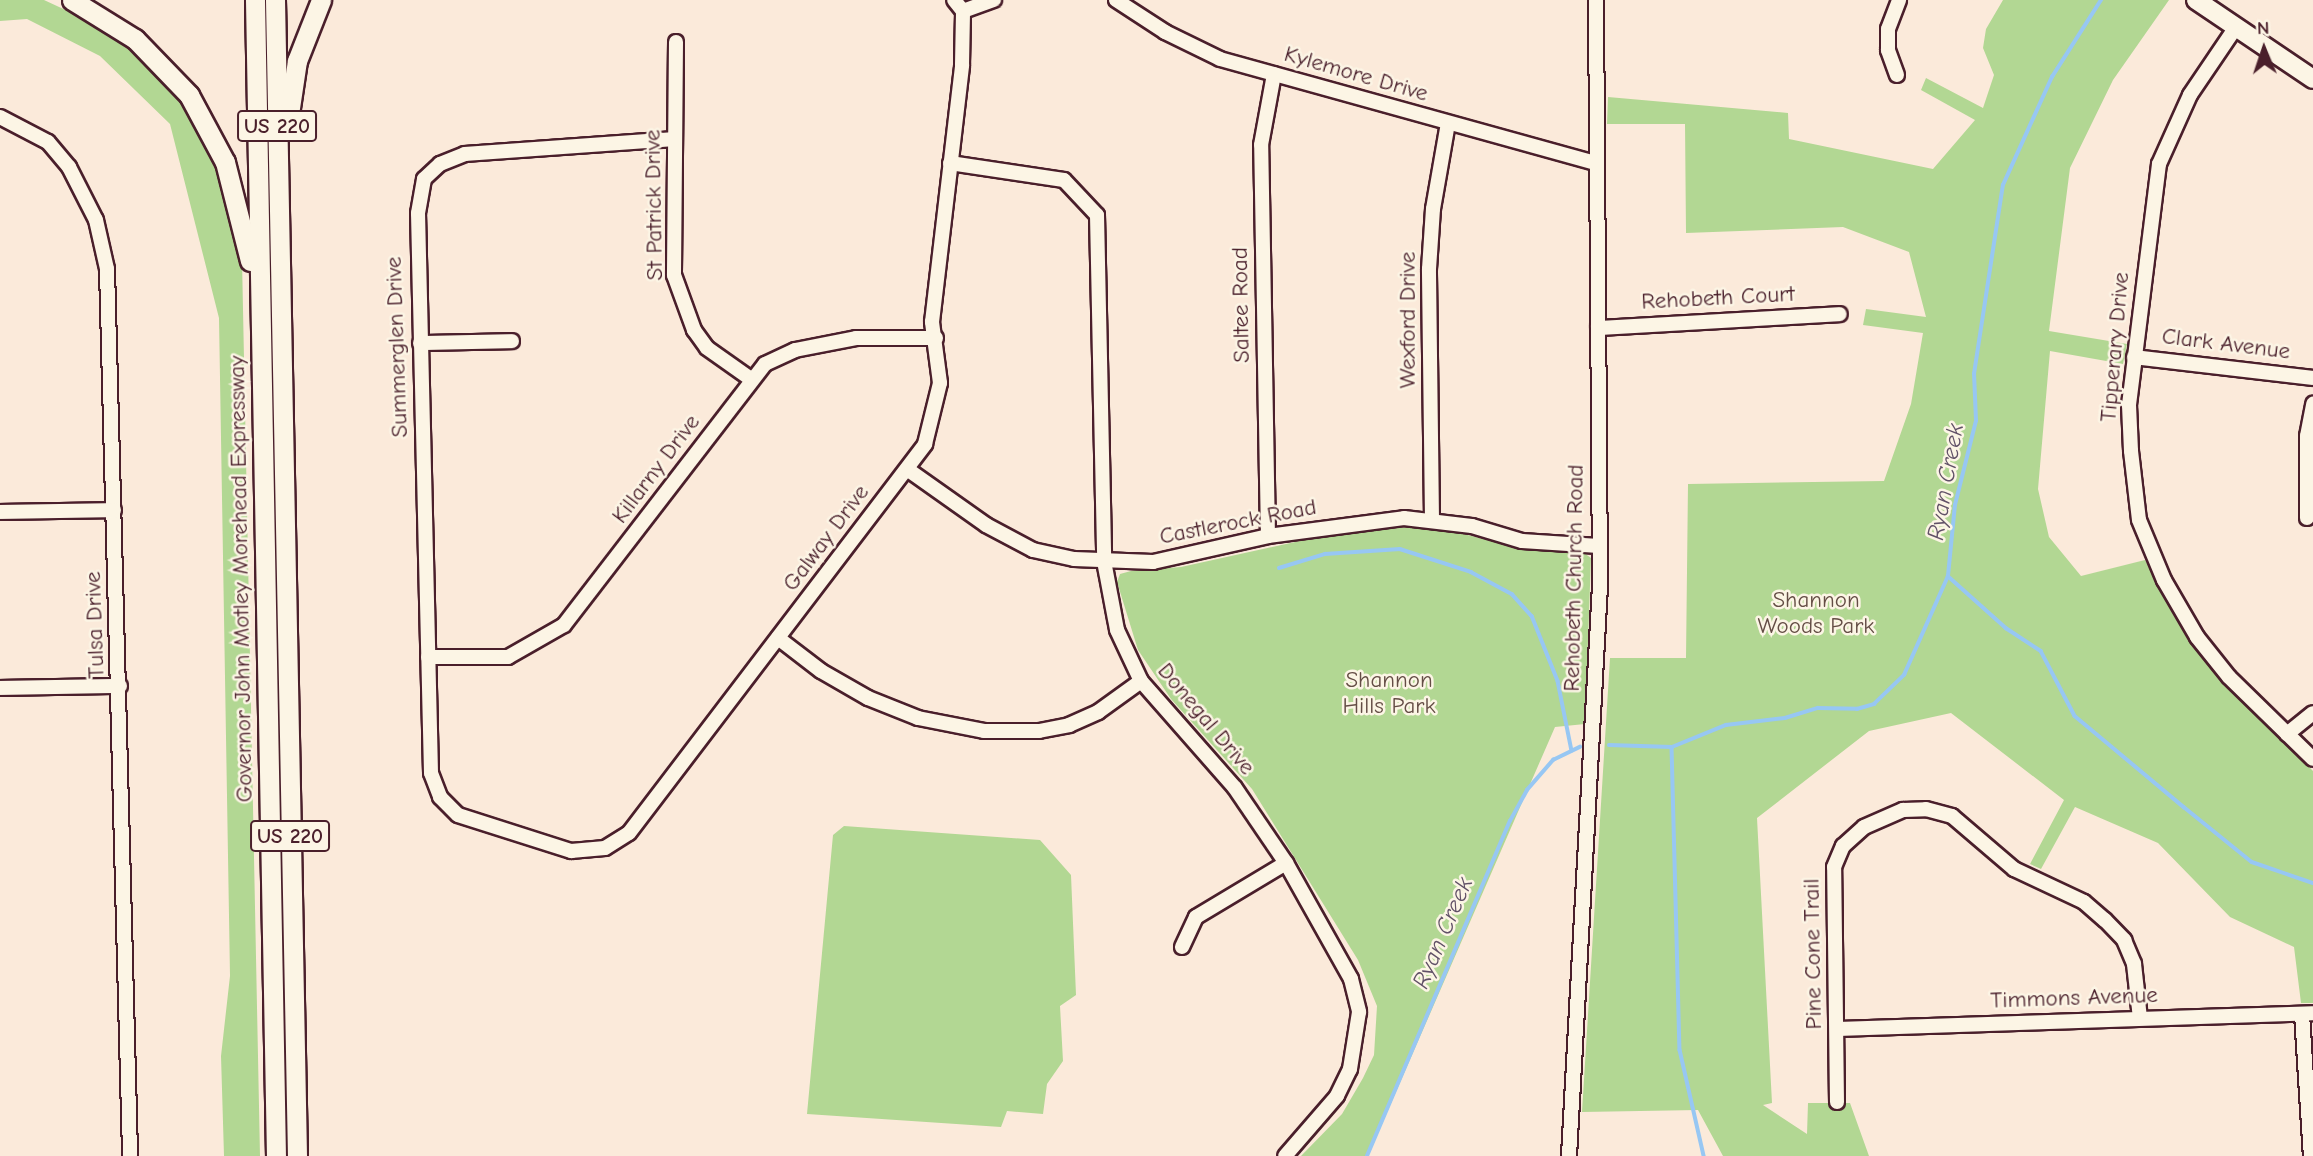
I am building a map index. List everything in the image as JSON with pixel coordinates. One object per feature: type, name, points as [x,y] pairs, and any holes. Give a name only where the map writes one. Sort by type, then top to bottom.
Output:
[{"type":"highway","points":[[72,0],[135,38],[189,95],[225,162],[248,257],[260,284]]},
{"type":"highway","name":"Governor John Motley Morehead Expressway","points":[[255,0],[276,1156]]},
{"type":"highway","name":"Governor John Motley Morehead Expressway","points":[[275,0],[296,1156]]},
{"type":"highway","points":[[280,251],[289,99],[304,37],[321,0]]},
{"type":"main road","points":[[2196,0],[2313,79]]},
{"type":"street","points":[[959,5],[994,0]]},
{"type":"street","name":"Rehobeth Church Road","points":[[1569,1156],[1600,599],[1596,0]]},
{"type":"street","points":[[1897,75],[1888,29],[1899,0]]},
{"type":"street","name":"Kylemore Drive","points":[[1118,1],[1165,32],[1220,59],[1596,163]]},
{"type":"street","name":"Galway Drive","points":[[431,773],[440,797],[458,815],[571,851],[605,848],[629,833],[925,444],[938,400],[933,322],[962,65],[959,5]]},
{"type":"street","name":"Tipperary Drive","points":[[2236,27],[2190,95],[2159,164],[2129,405],[2139,520],[2164,580],[2197,636],[2229,677],[2313,759]]},
{"type":"street","name":"St Patrick Drive","points":[[676,42],[674,275],[683,310],[708,348],[751,379]]},
{"type":"street","name":"Saltee Road","points":[[1268,536],[1261,145],[1274,74]]},
{"type":"street","name":"Tulsa Drive","points":[[0,117],[19,124],[48,142],[69,167],[96,220],[107,269],[120,686],[130,1156]]},
{"type":"street","name":"Wexford Drive","points":[[1432,519],[1430,269],[1433,209],[1448,123]]},
{"type":"street","name":"Summerglen Drive","points":[[431,773],[418,213],[424,179],[440,164],[465,154],[675,139]]},
{"type":"street","name":"Donegal Drive","points":[[950,163],[1064,180],[1097,215],[1104,561],[1117,630],[1141,681],[1236,788],[1286,863],[1351,979],[1359,1012],[1353,1060],[1337,1097],[1284,1156]]},
{"type":"street","name":"Rehobeth Court","points":[[1598,328],[1840,314]]},
{"type":"street","name":"Killarny Drive","points":[[428,657],[508,657],[564,625],[765,364],[795,349],[856,338],[936,338]]},
{"type":"street","points":[[420,343],[512,341]]},
{"type":"street","name":"Clark Avenue","points":[[2134,356],[2313,378]]},
{"type":"street","points":[[2307,518],[2307,436],[2313,404]]},
{"type":"street","name":"Castlerock Road","points":[[907,469],[986,525],[1033,550],[1104,561],[1153,562],[1268,536],[1391,520],[1432,519],[1522,541],[1599,546]]},
{"type":"street","points":[[0,512],[114,510]]},
{"type":"street","points":[[778,638],[821,671],[868,698],[918,718],[984,731],[1039,731],[1069,725],[1098,712],[1141,681]]},
{"type":"street","points":[[0,688],[120,686]]},
{"type":"street","points":[[2287,734],[2313,713]]},
{"type":"street","name":"Pine Cone Trail","points":[[1837,1102],[1834,867],[1843,846],[1864,827],[1903,810],[1926,809],[1952,816],[2014,869],[2084,902],[2105,919],[2124,940],[2134,964],[2140,1018]]},
{"type":"street","points":[[1182,947],[1196,917],[1286,863]]},
{"type":"street","points":[[2307,1013],[2311,1156]]},
{"type":"street","name":"Timmons Avenue","points":[[1837,1029],[2307,1013]]},
{"type":"green space","points":[[0,0],[44,0],[113,32],[184,100],[225,180],[242,259],[260,1156],[224,1156],[221,1056],[230,976],[219,318],[170,124],[100,56],[27,19],[0,21]]},
{"type":"green space","name":"Shannon Woods Park","points":[[2003,0],[2169,0],[2113,80],[2070,168],[2049,331],[2127,344],[2123,364],[2050,351],[2038,489],[2049,537],[2081,576],[2145,560],[2195,649],[2313,771],[2313,1003],[2301,1003],[2294,947],[2230,917],[2158,843],[2075,807],[2041,869],[2030,864],[2064,800],[1951,713],[1869,731],[1757,818],[1772,1103],[1763,1105],[1807,1134],[1808,1103],[1850,1103],[1869,1156],[1723,1156],[1698,1110],[1582,1112],[1610,658],[1686,658],[1688,484],[1884,481],[1911,404],[1923,333],[1863,325],[1866,309],[1926,317],[1909,252],[1843,227],[1686,233],[1685,124],[1607,124],[1608,97],[1788,113],[1789,139],[1933,169],[1975,120],[1921,90],[1926,78],[1983,108],[1994,75],[1983,48],[1986,29]]},
{"type":"green space","name":"Shannon Hills Park","points":[[1407,527],[1444,529],[1523,549],[1584,553],[1591,558],[1585,724],[1555,727],[1368,1156],[1301,1156],[1342,1114],[1363,1078],[1374,1055],[1377,1006],[1358,960],[1252,789],[1171,699],[1138,650],[1117,582],[1120,574],[1131,571],[1181,567],[1318,537]]},
{"type":"green space","points":[[844,826],[1040,840],[1071,875],[1076,995],[1060,1006],[1063,1061],[1047,1084],[1043,1114],[1007,1111],[1001,1127],[807,1114],[833,835]]},
{"type":"waterway","name":"Ryan Creek","points":[[1609,745],[1672,747],[1726,725],[1785,718],[1818,708],[1857,709],[1874,704],[1904,675],[1948,576],[1955,505],[1976,421],[1974,374],[2003,185],[2052,77],[2101,0]]},
{"type":"waterway","points":[[1279,568],[1325,554],[1400,549],[1471,572],[1512,594],[1532,616],[1558,681],[1572,751]]},
{"type":"waterway","points":[[1948,576],[2006,628],[2041,651],[2075,716],[2252,862],[2313,883]]},
{"type":"waterway","name":"Ryan Creek","points":[[1367,1156],[1510,821],[1527,790],[1553,760],[1580,747]]},
{"type":"waterway","points":[[1672,747],[1680,1050],[1704,1156]]}]
